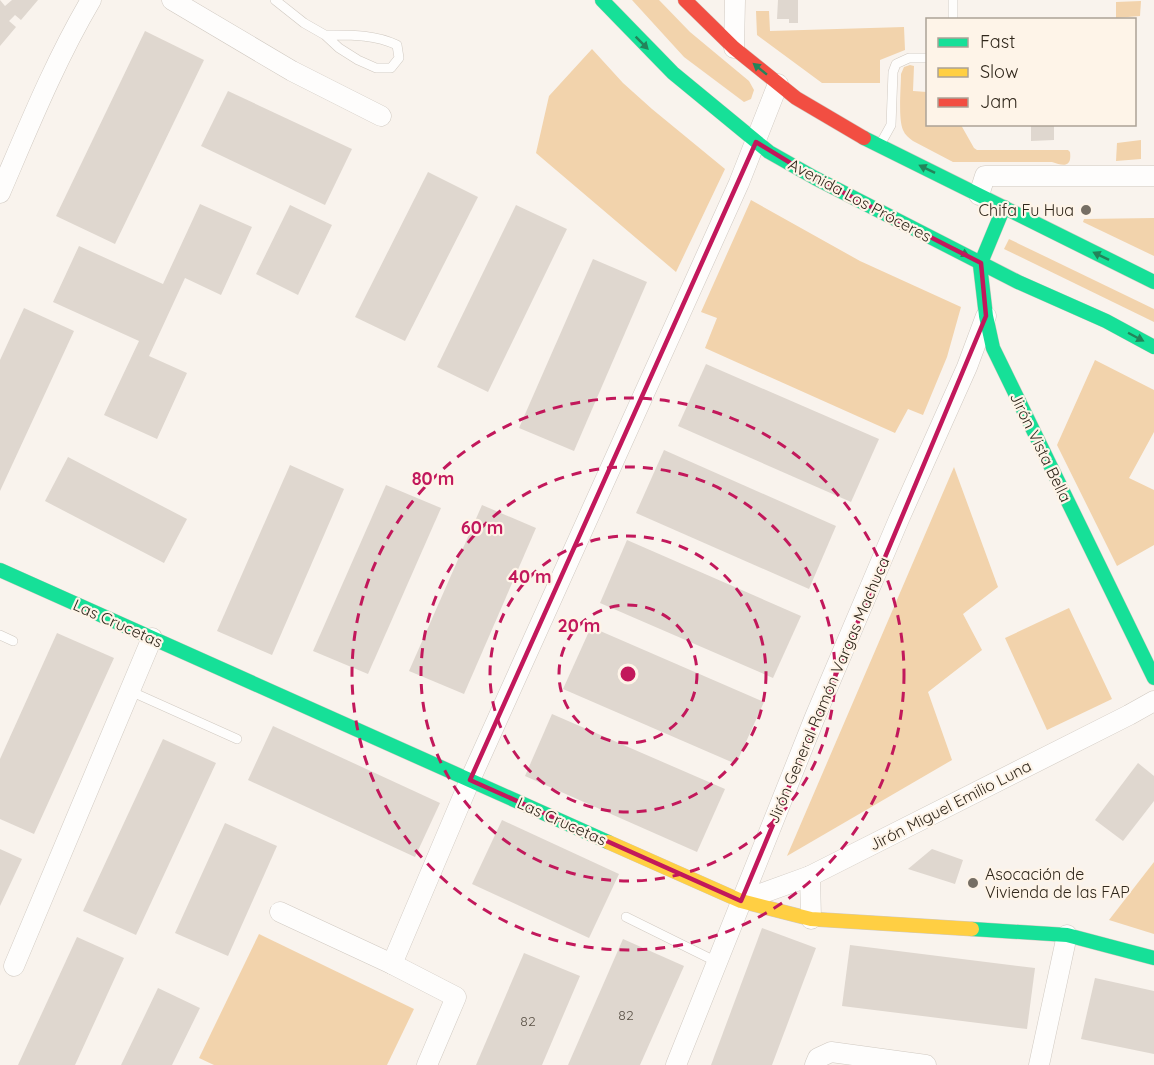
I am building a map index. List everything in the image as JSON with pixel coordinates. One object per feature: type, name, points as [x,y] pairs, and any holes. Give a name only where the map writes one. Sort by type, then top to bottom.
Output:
[{"type":"street","points":[[0,193],[40,102],[91,0]]},
{"type":"street","points":[[172,0],[292,71],[381,116]]},
{"type":"street","name":"Avenida Los Próceres","points":[[602,0],[674,73],[770,152],[815,178],[1018,282],[1106,321],[1154,347]]},
{"type":"street","points":[[685,0],[734,48],[810,107],[852,132],[1154,282]]},
{"type":"street","points":[[734,48],[735,0]]},
{"type":"street","points":[[392,964],[470,780],[730,205],[778,84]]},
{"type":"street","points":[[979,195],[985,176],[1154,176]]},
{"type":"street","name":"Jirón Vista Bella","points":[[1005,207],[981,263],[982,291],[993,348],[1154,678]]},
{"type":"street","name":"Jirón General Ramón Vargas Machuca","points":[[676,1065],[815,717],[899,519],[967,367],[986,316]]},
{"type":"street","name":"Las Crucetas","points":[[0,570],[741,901],[811,919],[1067,935],[1154,958]]},
{"type":"street","points":[[14,966],[152,638]]},
{"type":"street","name":"Jirón Miguel Emilio Luna","points":[[741,901],[810,876],[1154,701]]},
{"type":"street","points":[[810,876],[811,919]]},
{"type":"street","points":[[279,912],[392,964],[456,997],[427,1065]]},
{"type":"street","points":[[1039,1065],[1067,935]]},
{"type":"street","points":[[815,1065],[818,1058],[831,1052],[926,1065]]},
{"type":"lane","points":[[275,0],[358,60],[376,68],[391,68],[399,58],[397,45],[386,40],[365,36],[325,35]]},
{"type":"lane","points":[[953,0],[953,18]]},
{"type":"lane","points":[[879,145],[891,125],[893,72],[896,64],[909,58],[926,58]]},
{"type":"lane","points":[[0,635],[13,640]]},
{"type":"lane","points":[[130,692],[237,740]]},
{"type":"lane","points":[[626,917],[717,962]]},
{"type":"highlighted area","points":[[756,142],[815,178],[981,263],[986,316],[741,901],[470,780]]},
{"type":"shaded area","points":[[632,0],[659,0],[690,32],[749,81],[754,90],[751,99],[744,102],[684,57]]},
{"type":"shaded area","points":[[1141,1],[1140,16],[1116,18],[1116,2]]},
{"type":"shaded area","points":[[756,11],[769,11],[770,31],[904,27],[905,50],[880,60],[880,83],[822,83],[757,35]]},
{"type":"shaded area","points":[[592,49],[623,83],[725,169],[676,272],[536,153],[549,96]]},
{"type":"shaded area","points":[[914,66],[913,91],[926,92],[926,126],[962,126],[977,150],[1068,150],[1070,161],[1063,165],[1052,162],[953,162],[913,141],[906,135],[901,125],[901,74],[904,67]]},
{"type":"shaded area","points":[[1141,140],[1141,159],[1116,161],[1117,143]]},
{"type":"shaded area","points":[[751,200],[860,261],[961,307],[947,357],[923,415],[908,409],[895,433],[705,348],[717,318],[701,312]]},
{"type":"shaded area","points":[[1154,218],[1154,256],[1083,222],[1084,219]]},
{"type":"shaded area","points":[[1009,239],[1154,309],[1154,322],[1004,249]]},
{"type":"shaded area","points":[[1095,360],[1154,390],[1154,432],[1129,478],[1154,490],[1154,545],[1117,566],[1057,445]]},
{"type":"shaded area","points":[[954,467],[998,587],[963,614],[982,650],[928,692],[952,760],[787,856]]},
{"type":"shaded area","points":[[1069,608],[1112,699],[1047,730],[1005,638]]},
{"type":"shaded area","points":[[1154,862],[1154,934],[1109,920]]},
{"type":"shaded area","points":[[259,934],[414,1009],[387,1065],[214,1065],[199,1058]]},
{"type":"building","points":[[0,0],[5,6],[12,0],[38,0],[21,20],[15,15],[9,21],[16,27],[0,46]]},
{"type":"building","points":[[778,0],[798,0],[798,23],[789,23],[789,19],[777,19]]},
{"type":"building","points":[[145,31],[204,60],[115,244],[56,216]]},
{"type":"building","points":[[228,91],[352,149],[325,205],[201,146]]},
{"type":"building","points":[[1031,126],[1054,126],[1054,140],[1031,141]]},
{"type":"building","points":[[428,172],[478,197],[405,341],[355,317]]},
{"type":"building","points":[[200,204],[252,227],[221,295],[185,278],[149,356],[187,373],[157,439],[104,415],[139,341],[53,302],[79,246],[163,284]]},
{"type":"building","points":[[290,205],[332,225],[298,295],[256,274]]},
{"type":"building","points":[[516,205],[567,229],[488,392],[437,367]]},
{"type":"building","points":[[593,259],[647,282],[574,451],[519,428]]},
{"type":"building","points":[[24,308],[74,331],[0,491],[0,360]]},
{"type":"building","points":[[706,364],[879,439],[851,502],[678,426]]},
{"type":"building","points":[[664,450],[836,526],[809,589],[636,513]]},
{"type":"building","points":[[68,457],[187,519],[164,563],[45,501]]},
{"type":"building","points":[[290,465],[344,489],[272,655],[217,631]]},
{"type":"building","points":[[386,485],[441,508],[368,674],[313,651]]},
{"type":"building","points":[[482,505],[536,528],[464,694],[409,671]]},
{"type":"building","points":[[627,540],[801,616],[773,678],[600,603]]},
{"type":"building","points":[[591,627],[764,702],[736,764],[563,689]]},
{"type":"building","points":[[57,633],[114,658],[34,834],[0,819],[0,759]]},
{"type":"building","points":[[552,714],[725,789],[697,852],[525,776]]},
{"type":"building","points":[[273,726],[440,803],[415,857],[248,780]]},
{"type":"building","points":[[163,739],[216,763],[136,935],[83,911]]},
{"type":"building","points":[[1138,763],[1154,776],[1154,801],[1123,841],[1095,820]]},
{"type":"building","points":[[502,820],[619,874],[589,938],[472,884]]},
{"type":"building","points":[[225,823],[277,846],[228,956],[175,933]]},
{"type":"building","points":[[0,849],[22,859],[0,906]]},
{"type":"building","points":[[932,849],[963,860],[955,884],[908,869]]},
{"type":"building","points":[[762,928],[816,948],[772,1065],[711,1065]]},
{"type":"building","points":[[77,937],[124,958],[75,1065],[18,1065]]},
{"type":"building","points":[[623,939],[684,966],[640,1065],[568,1065]]},
{"type":"building","points":[[850,945],[1035,968],[1027,1029],[842,1006]]},
{"type":"building","points":[[524,953],[580,976],[542,1065],[476,1065]]},
{"type":"building","points":[[1095,978],[1154,991],[1154,1054],[1081,1039]]},
{"type":"building","points":[[158,988],[200,1008],[172,1065],[121,1065]]},
{"type":"traffic: fast","points":[[602,0],[673,73],[769,152],[1018,282],[1106,321],[1154,347]]},
{"type":"traffic: fast","points":[[864,138],[1154,282]]},
{"type":"traffic: fast","points":[[1004,207],[980,265],[986,316],[993,348],[1154,678]]},
{"type":"traffic: fast","points":[[0,570],[608,842]]},
{"type":"traffic: fast","points":[[972,929],[1067,935],[1154,958]]},
{"type":"traffic: slow","points":[[608,842],[741,901],[811,919],[972,929]]},
{"type":"traffic: jam","points":[[685,0],[734,48],[796,98],[864,138]]},
{"type":"place","name":"Chifa Fu Hua","points":[[1086,210]]},
{"type":"place","name":"Asocación de Vivienda de las FAP","points":[[973,883]]}]
